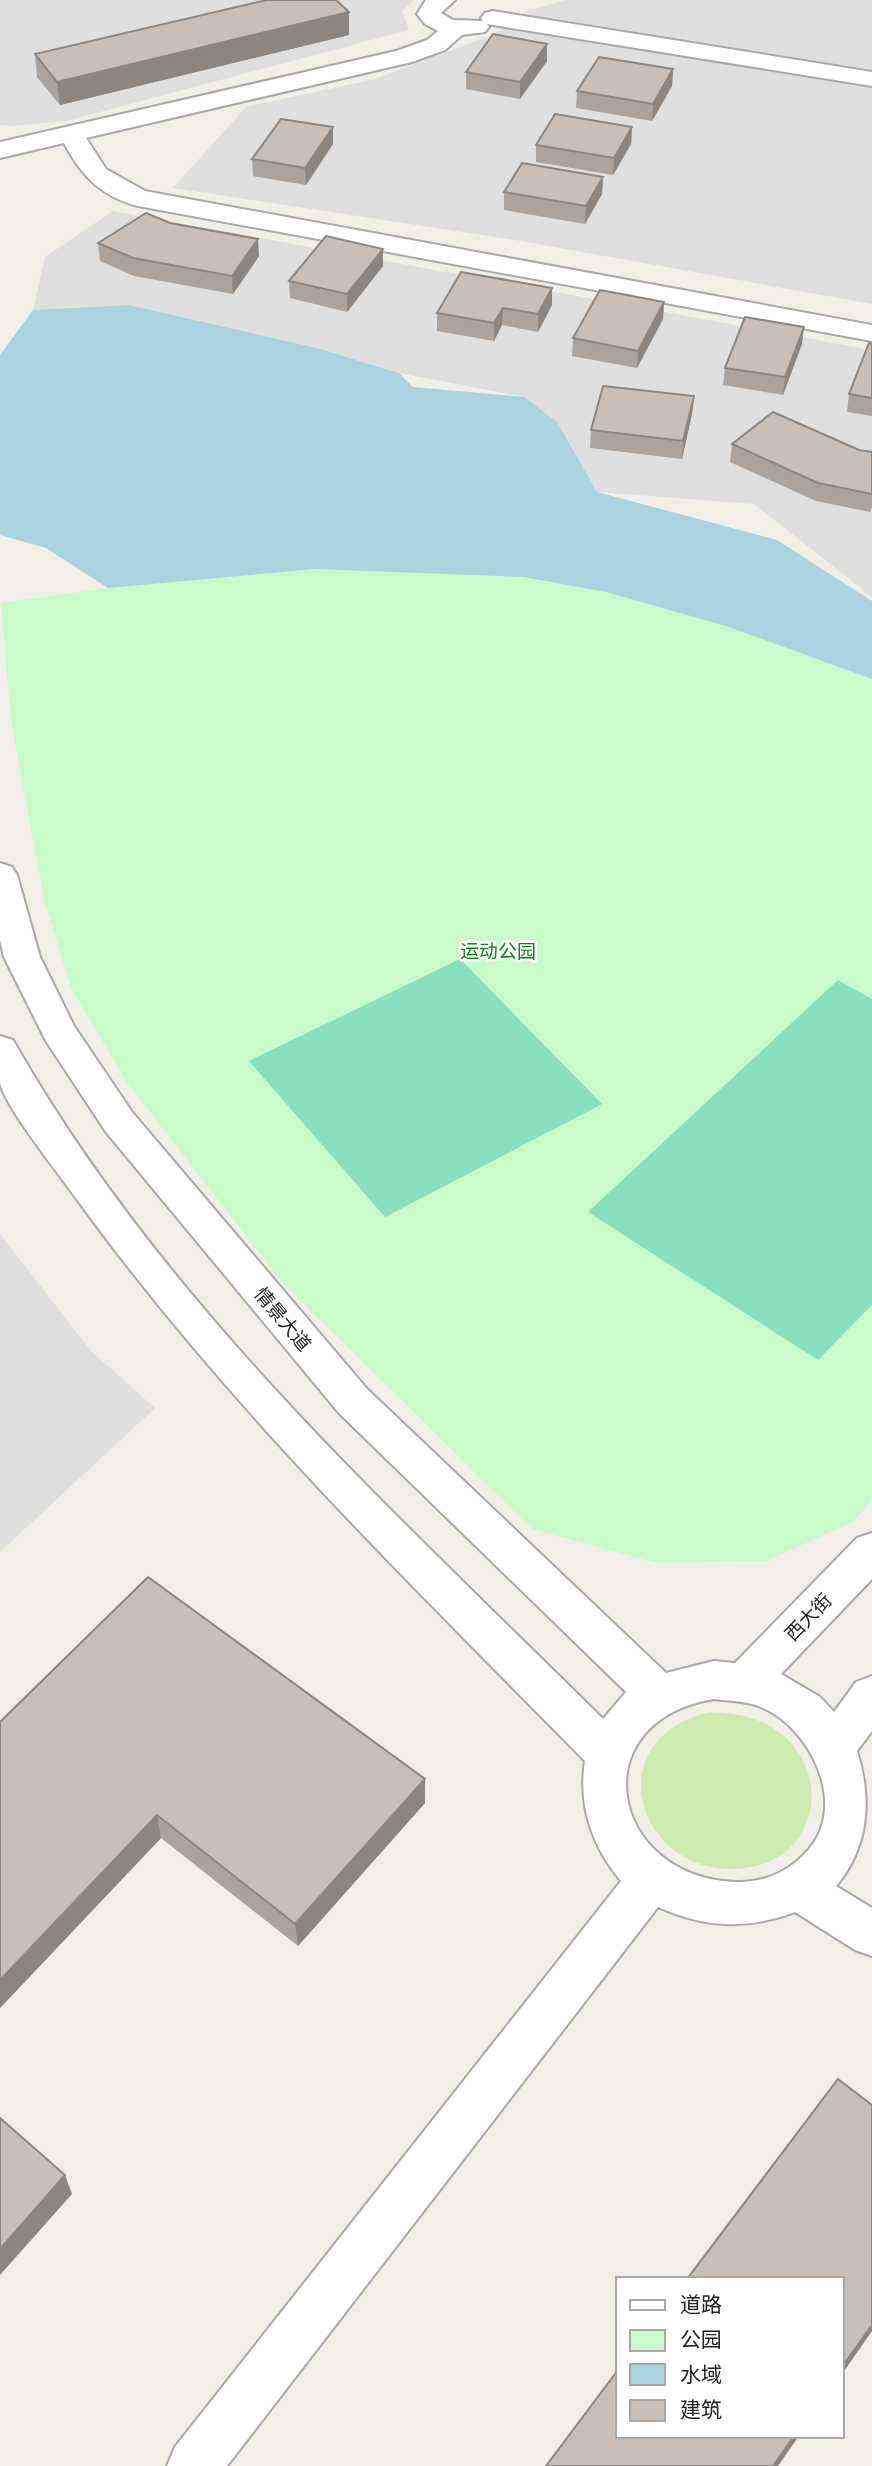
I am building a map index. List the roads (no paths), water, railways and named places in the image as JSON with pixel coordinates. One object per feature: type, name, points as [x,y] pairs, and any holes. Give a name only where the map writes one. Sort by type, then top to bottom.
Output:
[{"type":"street","points":[[443,0],[431,7],[429,14],[434,21],[457,28],[479,26],[494,6],[872,79]]},
{"type":"street","points":[[0,150],[403,57],[436,45],[457,28]]},
{"type":"street","points":[[72,135],[91,171],[107,186],[138,198],[872,333]]},
{"type":"street","name":"情景大道","points":[[0,875],[22,957],[59,1032],[119,1122],[353,1401],[659,1695]]},
{"type":"street","points":[[59,1032],[1,1051],[63,1151],[146,1265],[290,1434],[608,1754]]},
{"type":"street","name":"西大街","points":[[744,1683],[872,1551]]},
{"type":"street","points":[[714,1680],[744,1683],[780,1694],[811,1715],[836,1744],[847,1770],[860,1834],[839,1851],[822,1873],[799,1889],[764,1903],[725,1906],[686,1898],[652,1878],[626,1852],[609,1820],[603,1787],[608,1754],[620,1731],[636,1711],[659,1695],[685,1685],[714,1680]]},
{"type":"street","points":[[836,1744],[872,1696]]},
{"type":"street","points":[[194,2466],[652,1878]]},
{"type":"street","points":[[799,1889],[872,1934]]},
{"type":"water","points":[[129,305],[317,348],[399,373],[413,387],[524,397],[557,422],[597,492],[777,540],[872,601],[872,679],[729,627],[606,592],[523,577],[315,569],[108,588],[46,548],[0,535],[0,355],[33,310]]},
{"type":"park label","name":"运动公园","points":[[498,951]]}]
